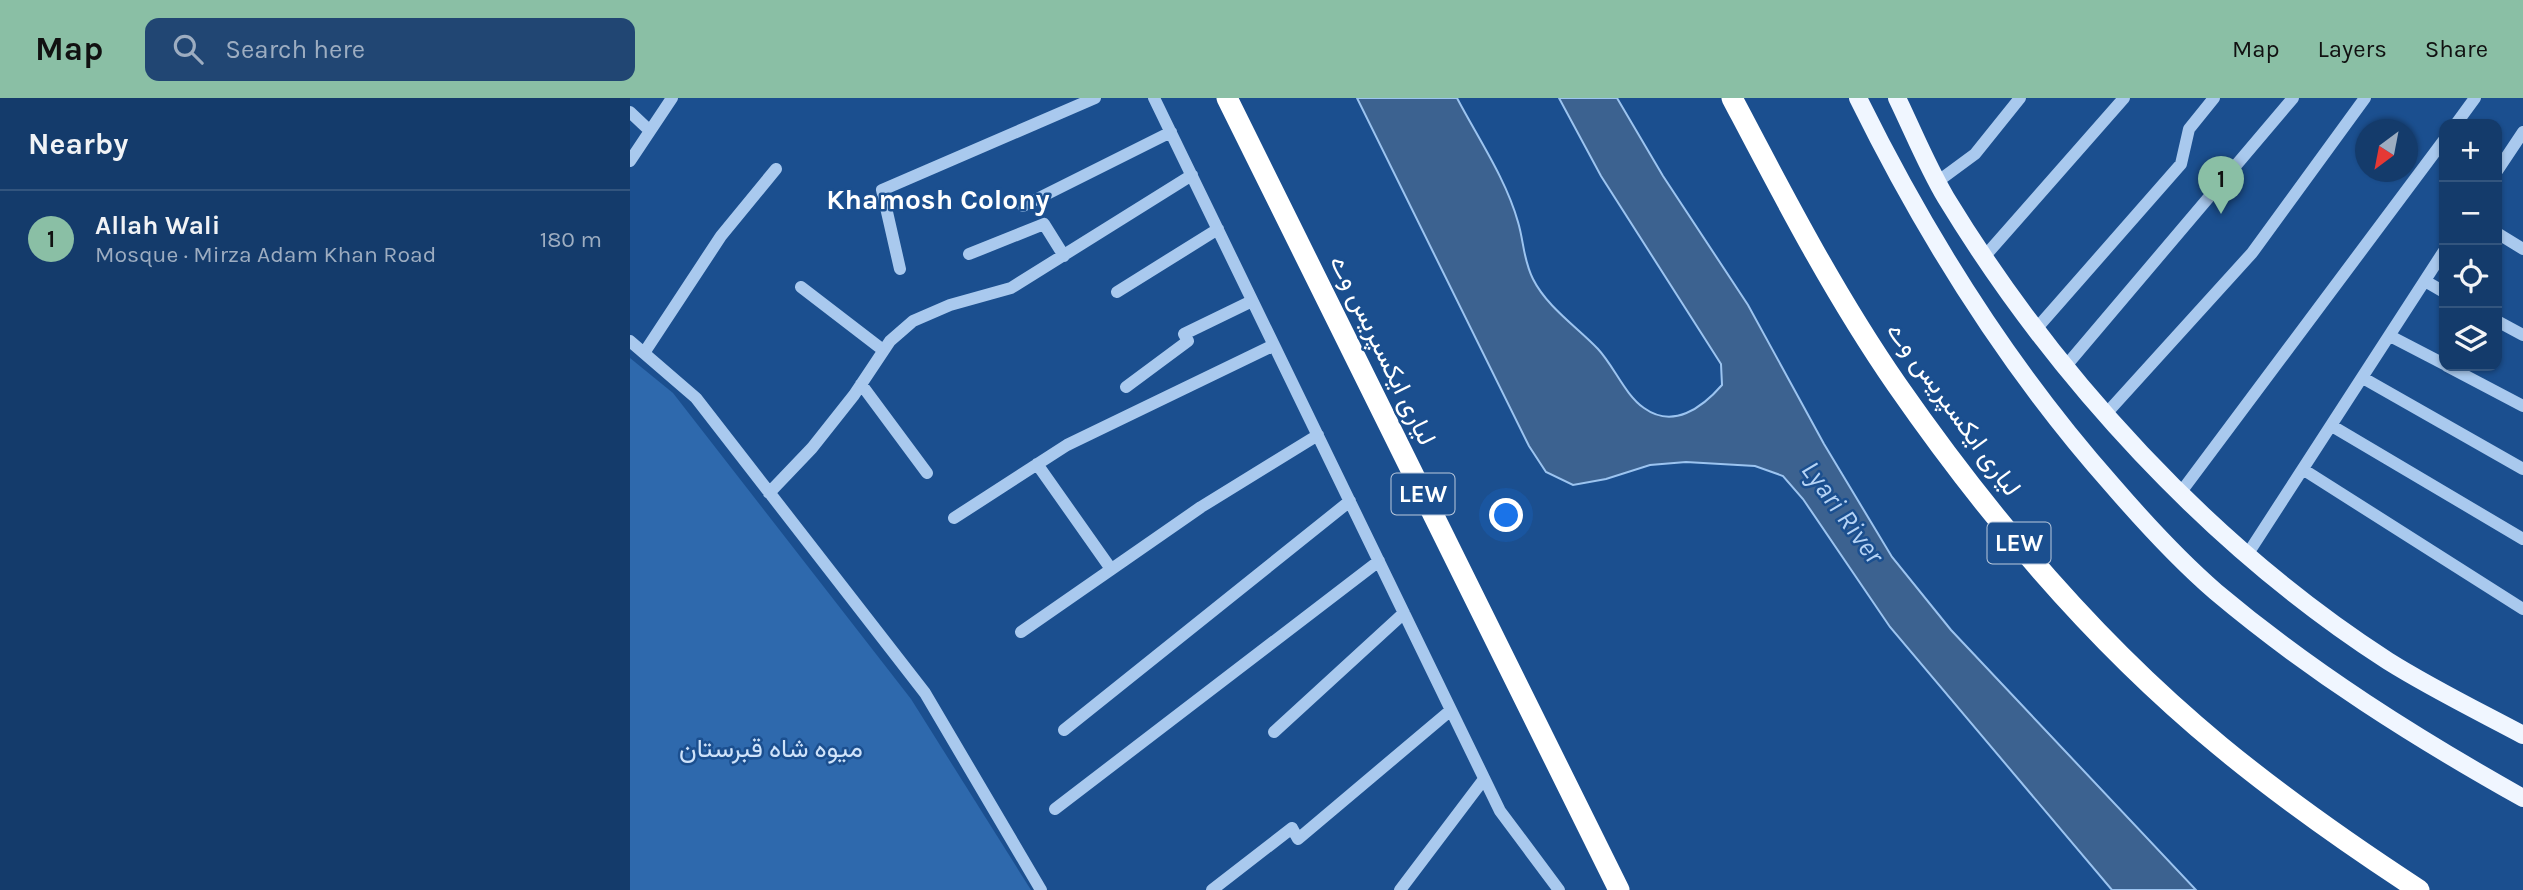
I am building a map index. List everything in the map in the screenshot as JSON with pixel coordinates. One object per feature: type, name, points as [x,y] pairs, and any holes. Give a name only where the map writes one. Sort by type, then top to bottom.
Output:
[{"type":"highway","name":"لیاری ایکسپریس وے","points":[[1227,98],[1619,890]]},
{"type":"highway","name":"لیاری ایکسپریس وے","points":[[1732,98],[1801,226],[1896,384],[2015,539],[2146,680],[2219,746],[2296,805],[2418,890]]},
{"type":"main road","points":[[1858,98],[1900,184],[1971,303],[2062,429],[2149,526],[2215,590],[2293,653],[2361,700],[2523,799]]},
{"type":"main road","points":[[1897,98],[1937,182],[1984,256],[2064,367],[2105,415],[2247,555],[2389,662],[2523,735]]},
{"type":"street","points":[[630,161],[672,98]]},
{"type":"street","points":[[900,268],[882,190],[1095,98]]},
{"type":"street","points":[[1154,98],[1500,811],[1559,890]]},
{"type":"street","points":[[1937,182],[1975,154],[2020,98]]},
{"type":"street","points":[[1984,256],[2124,98]]},
{"type":"street","points":[[2037,328],[2181,164],[2189,129],[2214,98]]},
{"type":"street","points":[[2064,367],[2293,98]]},
{"type":"street","points":[[2105,415],[2252,253],[2365,98]]},
{"type":"street","points":[[2460,119],[2475,98]]},
{"type":"street","points":[[630,112],[649,130]]},
{"type":"street","points":[[1023,206],[1171,132]]},
{"type":"street","points":[[2502,164],[2523,132]]},
{"type":"street","points":[[2181,492],[2439,147]]},
{"type":"street","points":[[645,353],[721,236],[776,169]]},
{"type":"street","points":[[769,493],[812,448],[884,351],[913,321],[950,305],[1011,288],[1192,175]]},
{"type":"street","points":[[969,254],[1044,224],[1064,256]]},
{"type":"street","points":[[1117,292],[1218,229]]},
{"type":"street","points":[[2502,236],[2523,248]]},
{"type":"street","points":[[2247,555],[2439,259]]},
{"type":"street","points":[[2425,281],[2439,289]]},
{"type":"street","points":[[801,287],[884,351]]},
{"type":"street","points":[[1126,387],[1188,341],[1184,334],[1252,300]]},
{"type":"street","points":[[2502,324],[2523,335]]},
{"type":"street","points":[[2390,336],[2439,362]]},
{"type":"street","points":[[630,341],[696,398],[925,693],[1041,890]]},
{"type":"street","points":[[954,518],[1067,445],[1274,345]]},
{"type":"street","points":[[2456,371],[2523,407]]},
{"type":"street","points":[[2362,378],[2523,469]]},
{"type":"street","points":[[861,384],[927,473]]},
{"type":"street","points":[[2332,426],[2523,539]]},
{"type":"street","points":[[1021,632],[1201,507],[1318,435]]},
{"type":"street","points":[[1037,464],[1111,569]]},
{"type":"street","points":[[2304,470],[2523,608]]},
{"type":"street","points":[[1064,730],[1350,501]]},
{"type":"street","points":[[1055,809],[1379,561]]},
{"type":"street","points":[[1274,732],[1404,614]]},
{"type":"street","points":[[1212,890],[1292,828],[1298,839],[1451,710]]},
{"type":"street","points":[[1400,890],[1484,779]]},
{"type":"green space","name":"میوہ شاہ قبرستان","points":[[630,358],[673,393],[911,699],[1031,890],[630,890]]},
{"type":"water","name":"Lyari River","points":[[1357,98],[1457,98],[1491,159],[1513,206],[1527,264],[1539,289],[1554,308],[1598,349],[1637,402],[1655,414],[1676,416],[1696,408],[1722,385],[1721,364],[1601,176],[1559,98],[1617,98],[1663,176],[1748,305],[1824,444],[1892,557],[1951,630],[2196,890],[2112,890],[1890,627],[1803,499],[1783,476],[1755,466],[1686,462],[1650,465],[1606,479],[1573,485],[1546,472],[1529,446]]},
{"type":"place","name":"Allah Wali","points":[[2221,214]]},
{"type":"district","name":"Khamosh Colony","points":[[938,199]]}]
